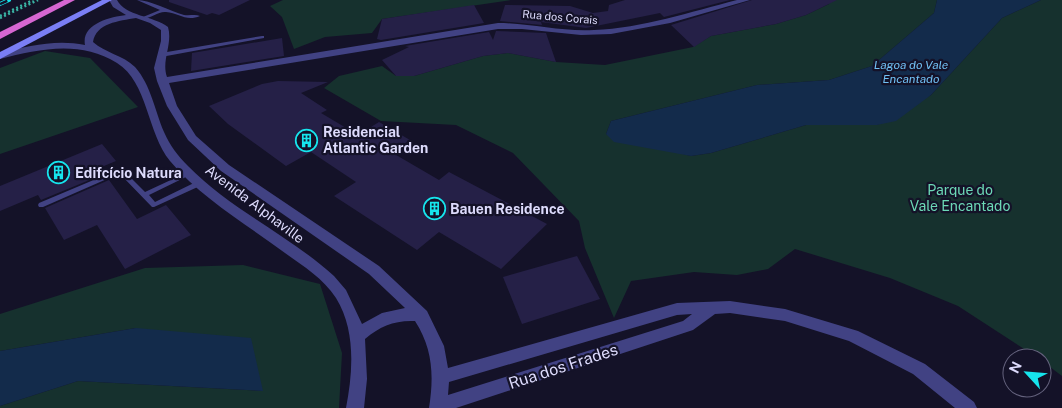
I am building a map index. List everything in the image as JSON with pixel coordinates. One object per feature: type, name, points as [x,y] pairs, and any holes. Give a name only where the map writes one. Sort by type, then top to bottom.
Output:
[{"type":"highway","points":[[0,36],[71,0]]},
{"type":"main road","points":[[0,50],[96,0]]},
{"type":"main road","points":[[0,56],[108,0]]},
{"type":"street","name":"Avenida Alphaville","points":[[113,0],[118,8],[159,23],[165,29],[165,41],[159,68],[164,85],[182,124],[208,154],[374,270],[394,286],[422,315],[438,351],[441,377],[438,407]]},
{"type":"street","name":"Rua dos Corais","points":[[164,85],[505,26],[542,27],[574,33],[607,33],[746,0]]},
{"type":"street","points":[[94,48],[88,44],[88,38],[93,29],[117,19],[142,17]]},
{"type":"street","name":"Avenida Alphaville","points":[[0,56],[52,46],[94,48],[121,61],[136,73],[160,140],[190,173],[200,183],[325,276],[340,293],[350,312],[357,337],[360,360],[355,408]]},
{"type":"street","points":[[710,309],[730,307],[785,315],[853,336],[919,369],[968,408]]},
{"type":"street","name":"Rua dos Frades","points":[[441,377],[677,309],[710,309]]},
{"type":"street","name":"Rua dos Frades","points":[[438,407],[688,326],[710,309]]},
{"type":"street","points":[[357,337],[381,318],[407,313],[422,315]]},
{"type":"street","points":[[622,325],[632,344]]},
{"type":"lane","points":[[139,0],[187,17],[198,16]]},
{"type":"lane","points":[[142,17],[164,10]]},
{"type":"lane","points":[[161,55],[262,37]]},
{"type":"lane","points":[[144,195],[190,173]]},
{"type":"lane","points":[[40,204],[115,174],[124,174],[154,205],[200,183]]},
{"type":"path","points":[[0,17],[33,0]]},
{"type":"path","points":[[0,17],[38,0]]},
{"type":"green space","points":[[283,0],[511,0],[382,19],[372,33],[325,37],[294,49],[282,17],[270,6]]},
{"type":"green space","name":"Parque do Vale Encantado","points":[[830,0],[937,0],[934,13],[872,66],[829,80],[757,85],[611,121],[606,134],[691,156],[711,153],[806,125],[877,125],[931,95],[1002,18],[1041,0],[1062,0],[1062,376],[1052,368],[1052,348],[1023,348],[958,306],[890,278],[795,249],[768,269],[737,275],[694,272],[631,281],[614,318],[585,248],[579,221],[513,153],[456,125],[381,121],[324,88],[339,76],[382,66],[396,76],[414,76],[483,56],[508,53],[556,62],[605,65],[693,47],[711,36],[776,24],[806,15],[829,4]]},
{"type":"green space","points":[[45,51],[90,58],[138,107],[0,154],[0,68]]},
{"type":"green space","points":[[243,265],[320,284],[342,353],[339,408],[0,408],[0,406],[78,381],[263,391],[136,328],[0,351],[0,314],[145,268]]},
{"type":"water","name":"Lagoa do Vale Encantado","points":[[937,0],[1041,0],[1002,18],[931,95],[896,121],[877,125],[806,125],[711,153],[691,156],[614,142],[606,134],[611,121],[757,85],[829,80],[872,66],[934,13]]},
{"type":"water","points":[[136,328],[251,338],[263,391],[78,381],[0,406],[0,351]]},
{"type":"building","points":[[169,0],[250,0],[219,15],[212,13],[207,15],[169,2]]},
{"type":"building","points":[[625,0],[730,0],[664,17],[660,13],[586,28],[541,22],[542,25],[500,21],[505,5],[570,6],[593,13],[608,11],[609,5]]},
{"type":"building","points":[[752,0],[837,0],[806,15],[776,24],[711,36],[694,47],[671,25]]},
{"type":"building","points":[[474,5],[484,23],[381,40],[377,39],[382,19]]},
{"type":"building","points":[[496,31],[546,33],[556,62],[508,53],[483,56],[414,76],[396,76],[382,60],[409,47],[405,46],[489,32],[493,40]]},
{"type":"building","points":[[282,38],[284,56],[191,71],[192,53]]},
{"type":"building","points":[[278,81],[328,82],[301,93],[327,110],[321,113],[358,135],[379,122],[410,140],[391,152],[439,180],[449,172],[547,224],[501,269],[439,232],[417,250],[334,196],[356,182],[311,152],[286,166],[228,124],[209,106],[262,84]]},
{"type":"building","name":"Edifcício Natura","points":[[102,144],[116,161],[99,168],[104,174],[41,200],[38,195],[0,211],[0,186]]},
{"type":"building","points":[[109,180],[137,219],[166,205],[191,235],[125,269],[97,225],[64,240],[45,208]]},
{"type":"building","points":[[577,256],[600,299],[522,324],[503,277]]},
{"type":"railway","points":[[0,4],[9,0]]},
{"type":"place","name":"Residencial Atlantic Garden","points":[[307,140]]},
{"type":"place","name":"Edifcício Natura","points":[[59,173]]},
{"type":"place","name":"Bauen Residence","points":[[434,209]]}]
